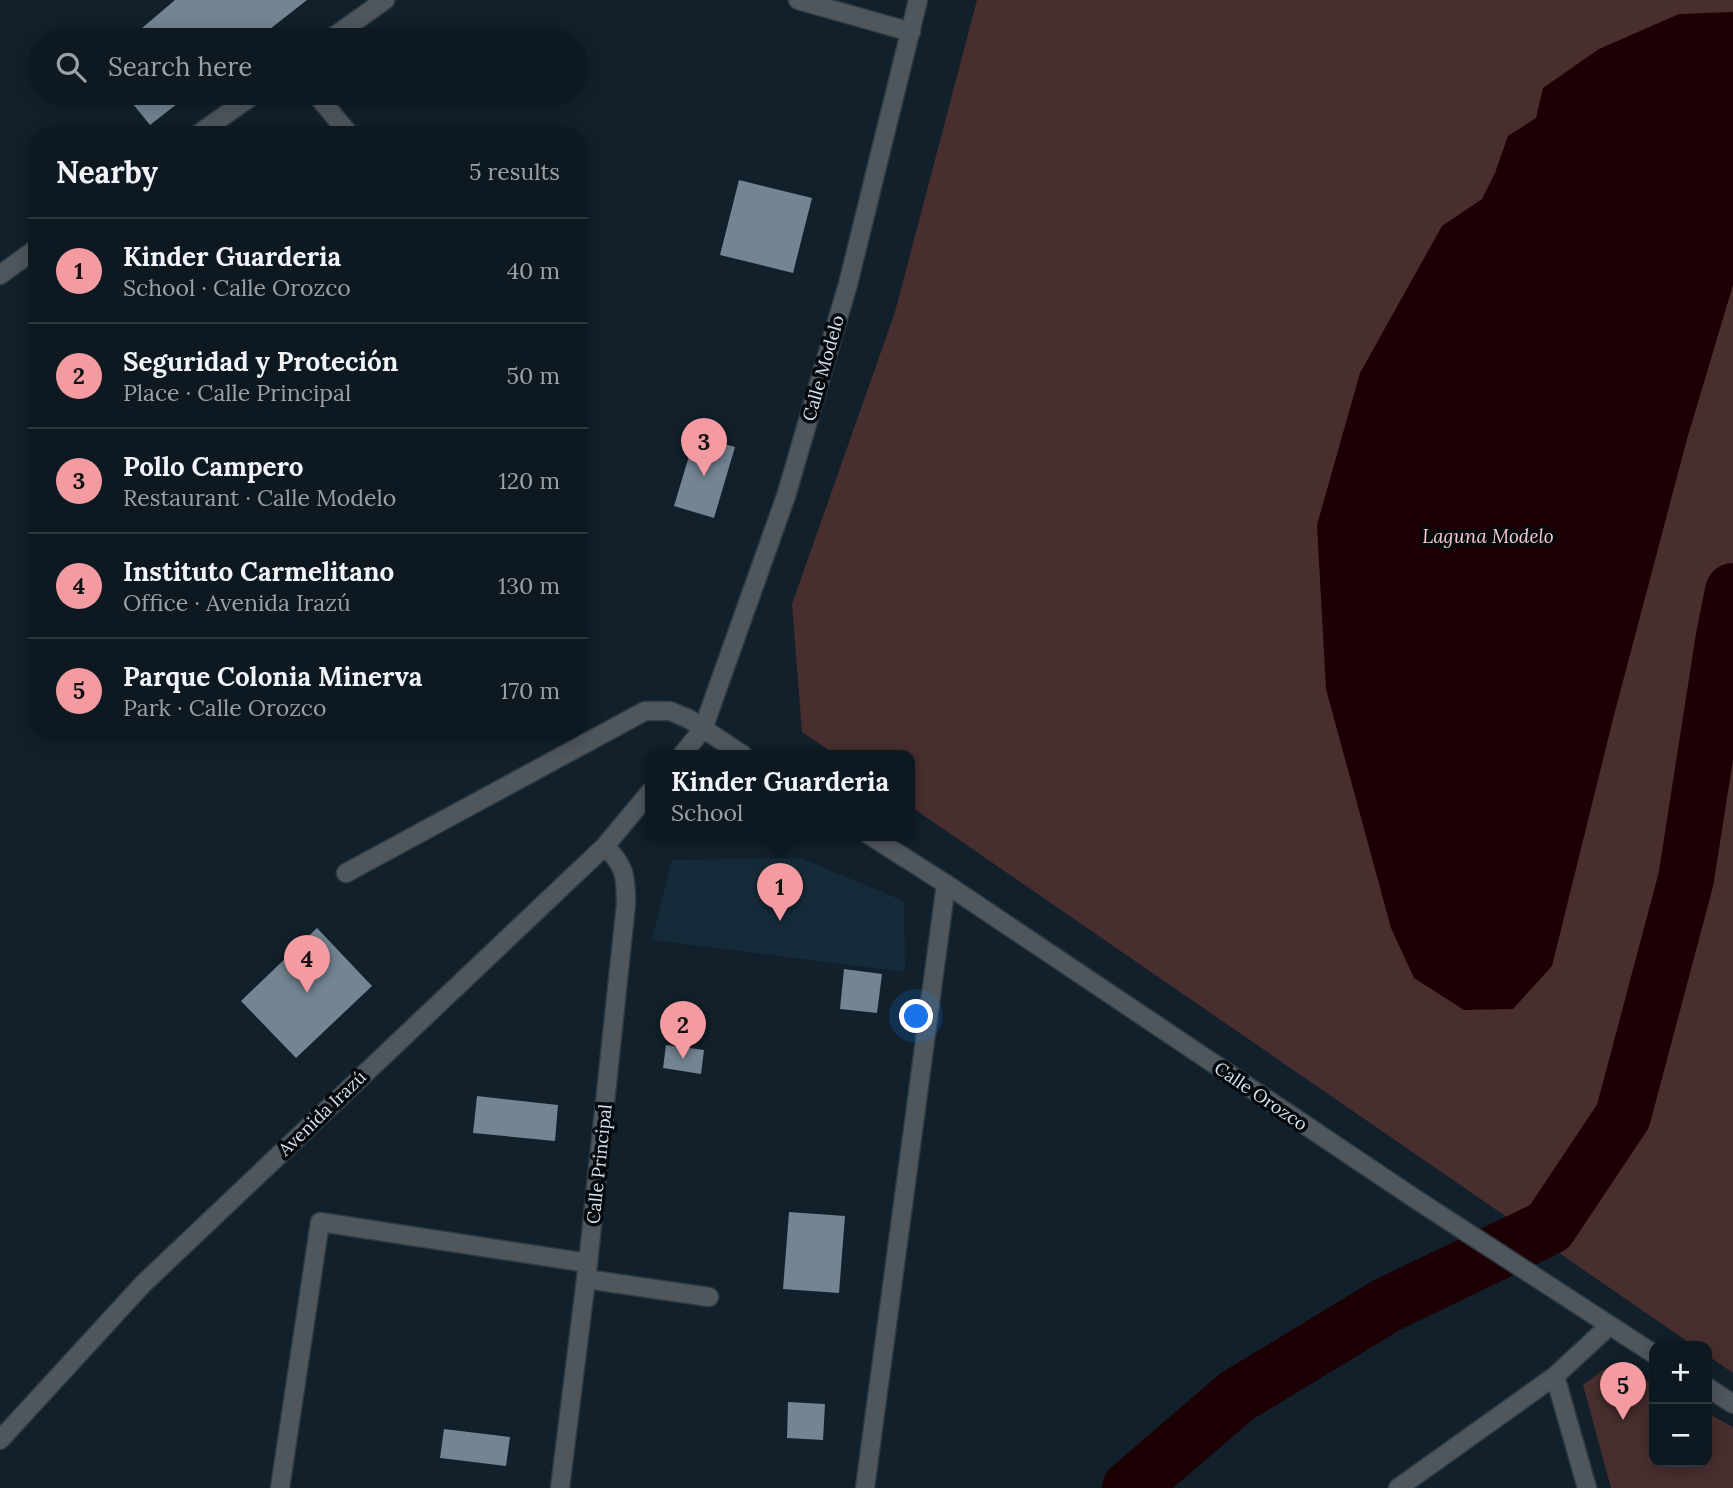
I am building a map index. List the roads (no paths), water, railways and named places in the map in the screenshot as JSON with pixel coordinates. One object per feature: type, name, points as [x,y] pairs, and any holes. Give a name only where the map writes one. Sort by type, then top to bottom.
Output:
[{"type":"street","points":[[346,28],[385,0]]},
{"type":"street","points":[[798,0],[911,33]]},
{"type":"street","name":"Calle Modelo","points":[[703,729],[786,496],[848,284],[918,0]]},
{"type":"street","points":[[210,126],[239,105]]},
{"type":"street","points":[[325,105],[343,126]]},
{"type":"street","points":[[0,275],[28,255]]},
{"type":"street","points":[[588,742],[645,711],[670,711],[735,750]]},
{"type":"street","points":[[686,750],[703,729]]},
{"type":"street","points":[[346,873],[588,742]]},
{"type":"street","name":"Avenida Irazú","points":[[0,1440],[143,1284],[605,846],[645,798]]},
{"type":"street","name":"Calle Orozco","points":[[878,841],[1417,1200],[1649,1351]]},
{"type":"street","name":"Calle Principal","points":[[560,1488],[587,1271],[626,904],[626,877],[618,859],[605,846]]},
{"type":"street","points":[[865,1488],[946,884]]},
{"type":"street","points":[[279,1488],[320,1222],[587,1271],[709,1297]]},
{"type":"street","points":[[1398,1488],[1555,1376],[1609,1326]]},
{"type":"street","points":[[1555,1376],[1587,1488]]},
{"type":"street","points":[[1712,1390],[1733,1404]]},
{"type":"water","name":"Laguna Modelo","points":[[1733,12],[1733,285],[1687,439],[1613,719],[1552,966],[1513,1009],[1464,1010],[1414,978],[1391,928],[1326,689],[1317,525],[1360,373],[1442,226],[1482,199],[1508,136],[1536,118],[1543,88],[1599,49],[1679,14]]},
{"type":"waterway","points":[[1130,1488],[1237,1396],[1387,1305],[1549,1227],[1623,1116],[1686,879],[1733,591]]},
{"type":"place","name":"Pollo Campero","points":[[704,476]]},
{"type":"place","name":"Kinder Guarderia","points":[[780,921]]},
{"type":"place","name":"Instituto Carmelitano","points":[[307,993]]},
{"type":"place","name":"Seguridad y Proteción","points":[[683,1059]]},
{"type":"place","name":"Parque Colonia Minerva","points":[[1623,1420]]}]
